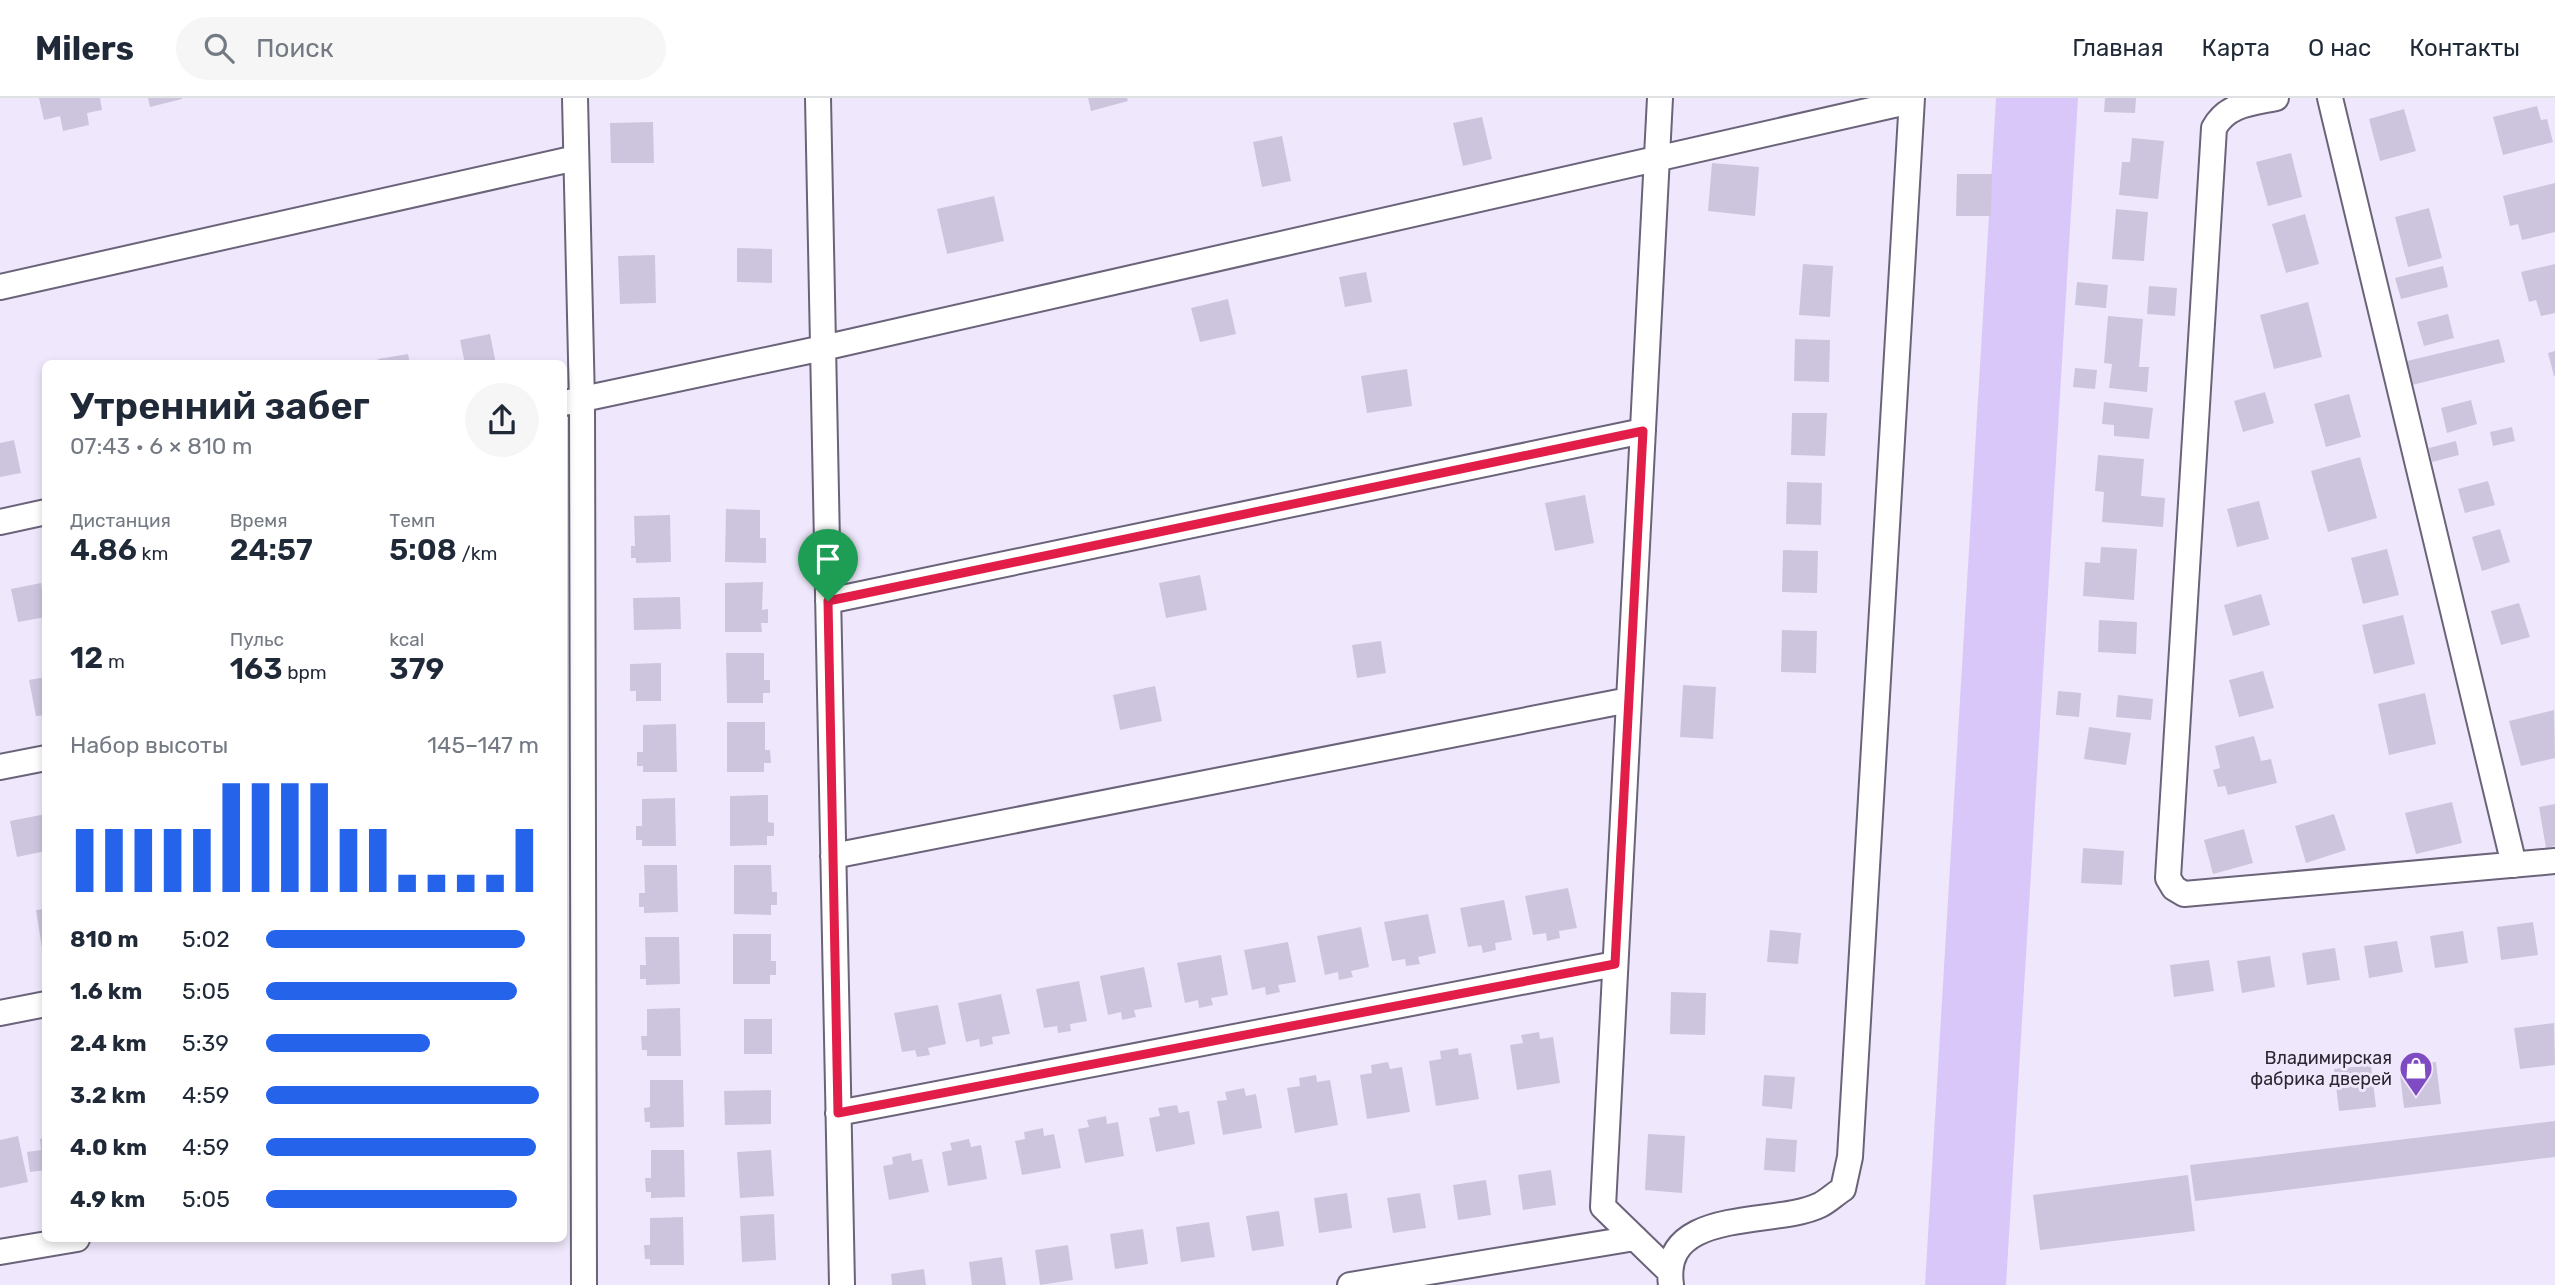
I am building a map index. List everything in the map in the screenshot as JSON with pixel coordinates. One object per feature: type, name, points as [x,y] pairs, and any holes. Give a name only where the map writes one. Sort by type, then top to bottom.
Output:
[{"type":"street","points":[[575,98],[574,1155],[584,1285]]},
{"type":"street","points":[[1660,98],[1603,1207],[1670,1278]]},
{"type":"street","points":[[2276,98],[2237,106],[2221,115],[2214,128],[2168,878],[2174,888],[2185,894],[2555,861]]},
{"type":"street","points":[[2330,98],[2514,865]]},
{"type":"street","points":[[823,99],[823,348],[842,1285]]},
{"type":"street","points":[[573,401],[823,348],[1911,100],[1850,1157],[1843,1189],[1819,1205],[1705,1228],[1681,1244],[1670,1278]]},
{"type":"street","points":[[0,288],[576,158]]},
{"type":"street","points":[[828,601],[1643,431]]},
{"type":"street","points":[[0,522],[42,513]]},
{"type":"street","points":[[833,856],[1629,700]]},
{"type":"street","points":[[0,768],[42,759]]},
{"type":"street","points":[[838,1113],[1615,964]]},
{"type":"street","points":[[0,1013],[42,1005]]},
{"type":"street","points":[[1350,1285],[1635,1238]]},
{"type":"street","points":[[0,1252],[59,1242]]},
{"type":"shaded area","points":[[1996,98],[2078,98],[2006,1285],[1925,1285]]},
{"type":"building","points":[[39,98],[100,98],[102,110],[87,113],[89,125],[63,131],[60,116],[44,120]]},
{"type":"building","points":[[148,98],[182,98],[182,99],[150,107]]},
{"type":"building","points":[[1088,98],[1127,98],[1128,101],[1091,111]]},
{"type":"building","points":[[2105,98],[2136,98],[2135,113],[2104,112]]},
{"type":"building","points":[[2537,106],[2541,120],[2547,119],[2553,142],[2503,155],[2493,117]]},
{"type":"building","points":[[2404,109],[2416,151],[2380,161],[2369,119]]},
{"type":"building","points":[[1482,117],[1492,159],[1463,166],[1453,123]]},
{"type":"building","points":[[653,122],[654,163],[611,163],[610,123]]},
{"type":"building","points":[[1282,136],[1291,181],[1262,187],[1253,142]]},
{"type":"building","points":[[2132,138],[2164,141],[2158,199],[2119,195],[2122,162],[2130,162]]},
{"type":"building","points":[[2291,153],[2302,197],[2268,206],[2256,162]]},
{"type":"building","points":[[1712,163],[1759,167],[1755,216],[1708,211]]},
{"type":"building","points":[[1957,174],[1992,174],[1991,216],[1956,216]]},
{"type":"building","points":[[2555,183],[2555,232],[2522,240],[2518,224],[2510,226],[2503,196]]},
{"type":"building","points":[[994,196],[1004,241],[947,254],[937,209]]},
{"type":"building","points":[[2429,208],[2442,258],[2408,267],[2395,217]]},
{"type":"building","points":[[2116,209],[2148,212],[2144,261],[2112,259]]},
{"type":"building","points":[[2305,214],[2319,264],[2286,273],[2272,224]]},
{"type":"building","points":[[737,248],[772,249],[772,283],[737,282]]},
{"type":"building","points":[[655,255],[656,303],[620,304],[618,256]]},
{"type":"building","points":[[1803,264],[1833,266],[1830,317],[1799,315]]},
{"type":"building","points":[[2555,264],[2555,313],[2541,316],[2536,300],[2529,302],[2521,272]]},
{"type":"building","points":[[2443,266],[2448,287],[2401,299],[2395,278]]},
{"type":"building","points":[[1366,272],[1372,302],[1345,307],[1339,277]]},
{"type":"building","points":[[2077,282],[2108,285],[2106,308],[2075,305]]},
{"type":"building","points":[[2149,286],[2177,288],[2175,316],[2147,314]]},
{"type":"building","points":[[1228,299],[1236,334],[1200,342],[1191,308]]},
{"type":"building","points":[[2308,302],[2322,357],[2274,369],[2260,315]]},
{"type":"building","points":[[2448,314],[2454,338],[2424,346],[2417,322]]},
{"type":"building","points":[[2108,316],[2143,319],[2139,367],[2149,367],[2147,392],[2109,388],[2112,364],[2104,363]]},
{"type":"building","points":[[490,334],[495,360],[464,360],[460,340]]},
{"type":"building","points":[[1795,339],[1830,340],[1829,382],[1794,381]]},
{"type":"building","points":[[2499,339],[2505,362],[2412,385],[2407,361]]},
{"type":"building","points":[[2555,351],[2555,376],[2554,376],[2548,353]]},
{"type":"building","points":[[408,354],[409,360],[378,360]]},
{"type":"building","points":[[2075,368],[2097,370],[2095,389],[2073,387]]},
{"type":"building","points":[[1407,369],[1412,406],[1367,413],[1361,376]]},
{"type":"building","points":[[2265,392],[2274,423],[2243,432],[2234,401]]},
{"type":"building","points":[[2349,394],[2361,437],[2326,447],[2314,404]]},
{"type":"building","points":[[2471,400],[2477,424],[2447,433],[2441,408]]},
{"type":"building","points":[[2104,402],[2153,408],[2149,439],[2114,436],[2114,425],[2102,424]]},
{"type":"building","points":[[1792,413],[1827,413],[1825,456],[1791,455]]},
{"type":"building","points":[[2512,427],[2515,441],[2493,446],[2490,432]]},
{"type":"building","points":[[14,440],[21,473],[0,477],[0,443]]},
{"type":"building","points":[[2456,441],[2459,455],[2432,462],[2429,448]]},
{"type":"building","points":[[2098,455],[2144,459],[2141,496],[2165,498],[2163,527],[2102,522],[2104,492],[2095,491]]},
{"type":"building","points":[[2360,457],[2377,518],[2328,532],[2311,471]]},
{"type":"building","points":[[2488,481],[2495,505],[2465,513],[2458,489]]},
{"type":"building","points":[[1787,482],[1822,483],[1821,525],[1786,524]]},
{"type":"building","points":[[1585,495],[1594,543],[1555,551],[1545,503]]},
{"type":"building","points":[[2259,501],[2269,539],[2237,547],[2227,509]]},
{"type":"building","points":[[726,509],[760,510],[760,538],[766,538],[766,563],[725,562]]},
{"type":"building","points":[[670,515],[671,562],[636,563],[636,558],[631,558],[631,546],[635,546],[634,516]]},
{"type":"building","points":[[2500,529],[2510,562],[2482,571],[2472,537]]},
{"type":"building","points":[[2101,547],[2137,549],[2134,600],[2083,596],[2085,562],[2100,563]]},
{"type":"building","points":[[2387,549],[2399,595],[2363,604],[2351,558]]},
{"type":"building","points":[[1783,550],[1818,551],[1817,593],[1782,592]]},
{"type":"building","points":[[1200,575],[1207,610],[1166,618],[1159,583]]},
{"type":"building","points":[[763,582],[762,610],[768,609],[768,623],[761,623],[762,632],[725,632],[725,583]]},
{"type":"building","points":[[41,583],[42,618],[18,622],[11,589]]},
{"type":"building","points":[[2261,594],[2270,625],[2233,636],[2224,605]]},
{"type":"building","points":[[680,597],[681,629],[634,630],[633,598]]},
{"type":"building","points":[[2519,603],[2530,637],[2501,645],[2491,611]]},
{"type":"building","points":[[2403,615],[2415,664],[2374,674],[2362,625]]},
{"type":"building","points":[[2099,620],[2137,622],[2136,654],[2098,652]]},
{"type":"building","points":[[1782,630],[1817,631],[1816,673],[1781,672]]},
{"type":"building","points":[[1381,641],[1386,673],[1357,678],[1352,645]]},
{"type":"building","points":[[726,653],[764,653],[764,680],[770,680],[770,693],[763,693],[763,703],[727,703]]},
{"type":"building","points":[[661,663],[661,701],[636,701],[636,691],[630,691],[630,664]]},
{"type":"building","points":[[2263,671],[2274,708],[2239,717],[2229,680]]},
{"type":"building","points":[[42,678],[42,715],[36,716],[29,680]]},
{"type":"building","points":[[1683,685],[1716,687],[1713,739],[1680,737]]},
{"type":"building","points":[[1155,686],[1162,721],[1120,730],[1113,695]]},
{"type":"building","points":[[2058,691],[2081,693],[2079,717],[2056,715]]},
{"type":"building","points":[[2425,693],[2436,744],[2389,755],[2378,704]]},
{"type":"building","points":[[2118,695],[2153,699],[2151,720],[2116,717]]},
{"type":"building","points":[[2554,710],[2555,758],[2521,766],[2509,721]]},
{"type":"building","points":[[727,722],[765,722],[765,750],[770,750],[771,763],[764,763],[764,772],[727,772]]},
{"type":"building","points":[[676,724],[677,772],[643,772],[643,766],[637,766],[637,752],[643,752],[643,725]]},
{"type":"building","points":[[2089,727],[2131,733],[2126,765],[2084,759]]},
{"type":"building","points":[[2254,736],[2261,761],[2271,759],[2277,783],[2228,795],[2225,786],[2218,787],[2213,770],[2220,768],[2215,746]]},
{"type":"building","points":[[768,795],[768,822],[774,823],[774,836],[767,836],[767,845],[730,846],[730,796]]},
{"type":"building","points":[[675,798],[676,846],[642,846],[642,840],[636,840],[636,826],[642,826],[642,799]]},
{"type":"building","points":[[2452,802],[2462,843],[2416,854],[2405,813]]},
{"type":"building","points":[[2555,804],[2555,846],[2546,848],[2539,807]]},
{"type":"building","points":[[2334,814],[2346,850],[2306,863],[2295,826]]},
{"type":"building","points":[[42,815],[42,852],[17,857],[10,821]]},
{"type":"building","points":[[2244,829],[2253,863],[2213,874],[2204,840]]},
{"type":"building","points":[[2083,848],[2124,851],[2122,885],[2081,883]]},
{"type":"building","points":[[644,865],[677,865],[678,912],[644,913],[644,907],[639,907],[639,893],[645,893]]},
{"type":"building","points":[[734,865],[771,865],[772,892],[777,892],[777,905],[771,905],[771,915],[734,914]]},
{"type":"building","points":[[1568,888],[1577,928],[1559,931],[1560,938],[1547,941],[1546,933],[1533,935],[1525,896]]},
{"type":"building","points":[[1504,900],[1512,940],[1495,943],[1496,950],[1483,953],[1481,945],[1468,947],[1460,908]]},
{"type":"building","points":[[42,909],[42,948],[36,910]]},
{"type":"building","points":[[1428,914],[1436,953],[1418,957],[1420,964],[1406,966],[1405,959],[1392,961],[1384,922]]},
{"type":"building","points":[[2533,922],[2538,955],[2501,960],[2497,927]]},
{"type":"building","points":[[1361,927],[1369,967],[1351,971],[1353,977],[1339,980],[1338,972],[1325,975],[1317,936]]},
{"type":"building","points":[[1770,930],[1801,933],[1798,964],[1767,962]]},
{"type":"building","points":[[2463,931],[2468,963],[2435,968],[2430,936]]},
{"type":"building","points":[[733,934],[771,934],[771,961],[776,961],[776,975],[770,975],[770,984],[733,984]]},
{"type":"building","points":[[645,937],[679,937],[680,984],[646,985],[646,979],[640,979],[640,965],[646,965]]},
{"type":"building","points":[[2397,941],[2403,972],[2369,978],[2364,946]]},
{"type":"building","points":[[1288,942],[1296,982],[1278,985],[1280,992],[1266,995],[1265,987],[1252,990],[1244,950]]},
{"type":"building","points":[[2335,948],[2340,980],[2307,985],[2302,953]]},
{"type":"building","points":[[1221,955],[1228,995],[1211,998],[1213,1005],[1199,1008],[1198,1000],[1185,1003],[1177,963]]},
{"type":"building","points":[[2270,956],[2275,987],[2242,993],[2237,961]]},
{"type":"building","points":[[2209,960],[2214,991],[2174,997],[2170,965]]},
{"type":"building","points":[[1144,967],[1152,1007],[1134,1010],[1136,1017],[1122,1020],[1121,1012],[1108,1015],[1100,976]]},
{"type":"building","points":[[1079,981],[1087,1021],[1070,1024],[1071,1031],[1058,1033],[1057,1026],[1044,1028],[1036,989]]},
{"type":"building","points":[[1671,992],[1706,993],[1705,1035],[1670,1034]]},
{"type":"building","points":[[1001,994],[1010,1034],[992,1037],[993,1044],[980,1047],[979,1039],[966,1042],[958,1003]]},
{"type":"building","points":[[938,1005],[946,1044],[928,1048],[930,1055],[917,1057],[915,1050],[902,1052],[894,1013]]},
{"type":"building","points":[[680,1008],[681,1056],[647,1056],[647,1050],[642,1050],[641,1036],[647,1036],[647,1009]]},
{"type":"building","points":[[744,1019],[772,1019],[772,1054],[744,1054]]},
{"type":"building","points":[[2554,1023],[2555,1065],[2520,1069],[2514,1028]]},
{"type":"building","points":[[1539,1032],[1540,1039],[1553,1037],[1560,1083],[1517,1090],[1510,1045],[1523,1043],[1521,1035]]},
{"type":"building","points":[[1458,1048],[1459,1055],[1471,1053],[1479,1099],[1436,1106],[1429,1061],[1441,1059],[1440,1051]]},
{"type":"building","points":[[1388,1062],[1390,1069],[1402,1067],[1410,1112],[1367,1119],[1360,1075],[1372,1073],[1371,1065]]},
{"type":"building","points":[[2436,1062],[2441,1104],[2404,1108],[2399,1066]]},
{"type":"building","points":[[2371,1065],[2376,1107],[2339,1111],[2334,1069]]},
{"type":"building","points":[[1316,1075],[1317,1082],[1330,1080],[1338,1125],[1295,1133],[1287,1088],[1300,1086],[1299,1078]]},
{"type":"building","points":[[1764,1075],[1795,1077],[1792,1109],[1762,1106]]},
{"type":"building","points":[[650,1080],[683,1080],[684,1127],[650,1128],[650,1122],[645,1122],[644,1108],[650,1107]]},
{"type":"building","points":[[1244,1088],[1246,1096],[1256,1094],[1262,1128],[1223,1135],[1217,1101],[1227,1100],[1225,1092]]},
{"type":"building","points":[[771,1090],[771,1124],[725,1125],[724,1091]]},
{"type":"building","points":[[1177,1105],[1179,1113],[1189,1111],[1195,1144],[1156,1152],[1149,1118],[1160,1116],[1158,1108]]},
{"type":"building","points":[[1106,1116],[1107,1124],[1118,1122],[1124,1156],[1085,1163],[1078,1129],[1089,1127],[1087,1120]]},
{"type":"building","points":[[2555,1121],[2555,1157],[2195,1201],[2190,1165]]},
{"type":"building","points":[[1043,1128],[1044,1136],[1054,1134],[1061,1168],[1022,1175],[1015,1141],[1025,1139],[1024,1132]]},
{"type":"building","points":[[1648,1134],[1685,1136],[1682,1193],[1645,1190]]},
{"type":"building","points":[[18,1136],[28,1182],[0,1188],[0,1140]]},
{"type":"building","points":[[1766,1138],[1797,1140],[1795,1172],[1764,1170]]},
{"type":"building","points":[[42,1139],[42,1170],[30,1172],[27,1152],[41,1150]]},
{"type":"building","points":[[969,1139],[971,1147],[981,1145],[987,1179],[948,1186],[942,1152],[952,1150],[950,1143]]},
{"type":"building","points":[[651,1150],[684,1150],[685,1197],[651,1198],[651,1192],[646,1192],[645,1178],[651,1178]]},
{"type":"building","points":[[771,1150],[774,1196],[740,1198],[737,1152]]},
{"type":"building","points":[[911,1153],[912,1161],[922,1159],[929,1192],[889,1200],[883,1166],[893,1164],[892,1157]]},
{"type":"building","points":[[1551,1170],[1556,1205],[1523,1210],[1518,1175]]},
{"type":"building","points":[[2188,1175],[2195,1231],[2040,1250],[2033,1195]]},
{"type":"building","points":[[1486,1180],[1491,1215],[1458,1220],[1453,1185]]},
{"type":"building","points":[[1347,1193],[1352,1228],[1319,1233],[1314,1198]]},
{"type":"building","points":[[1420,1193],[1426,1228],[1393,1233],[1387,1198]]},
{"type":"building","points":[[1279,1211],[1284,1246],[1252,1251],[1246,1216]]},
{"type":"building","points":[[774,1214],[776,1260],[742,1262],[740,1216]]},
{"type":"building","points":[[683,1217],[684,1265],[650,1265],[650,1259],[645,1259],[644,1245],[650,1245],[650,1218]]},
{"type":"building","points":[[1209,1222],[1215,1257],[1181,1262],[1176,1227]]},
{"type":"building","points":[[1143,1229],[1148,1264],[1115,1269],[1110,1234]]},
{"type":"building","points":[[1068,1245],[1073,1280],[1040,1285],[1035,1250]]},
{"type":"building","points":[[1002,1257],[1006,1285],[972,1285],[969,1262]]},
{"type":"building","points":[[924,1269],[926,1285],[892,1285],[891,1274]]},
{"type":"place","name":"Владимирская фабрика дверей","points":[[2416,1098]]},
{"type":"route","points":[[1643,431],[1615,964],[838,1113],[828,601],[1643,431]]}]
